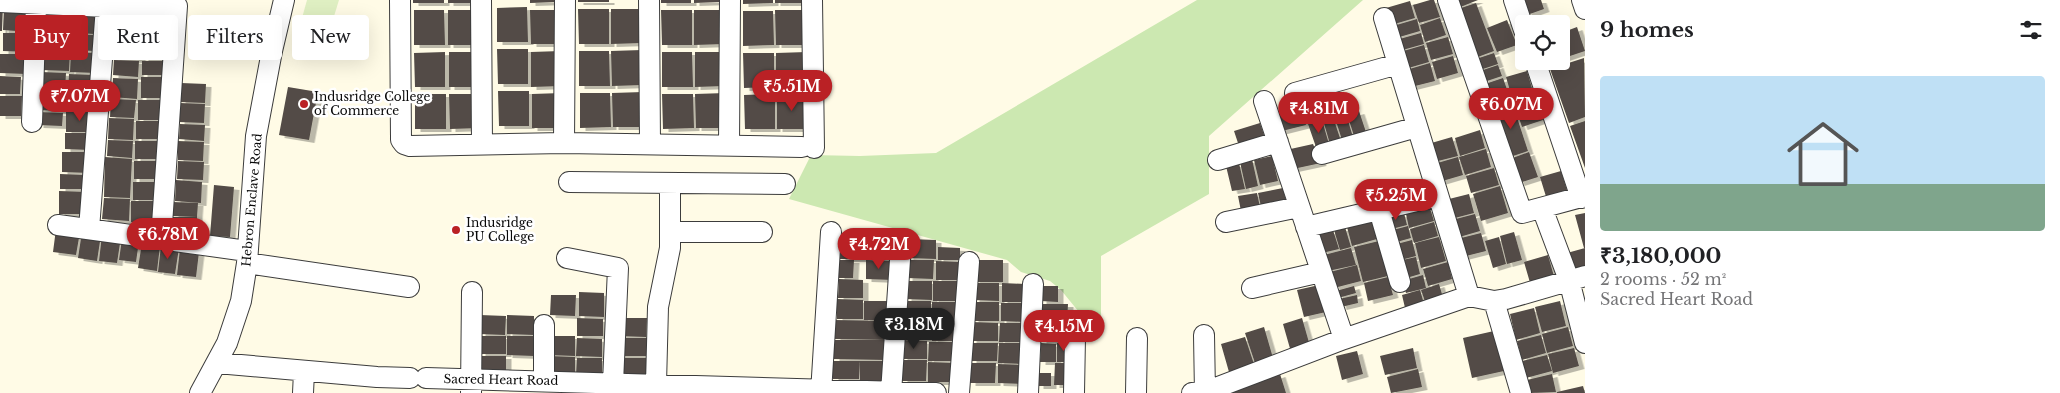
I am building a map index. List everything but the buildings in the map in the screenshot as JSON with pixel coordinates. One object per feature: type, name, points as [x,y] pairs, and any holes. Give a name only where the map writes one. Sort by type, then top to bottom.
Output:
[{"type":"street","name":"Hebron Enclave Road","points":[[200,393],[217,363],[238,314],[247,257],[256,136],[284,0]]},
{"type":"street","points":[[400,0],[401,140],[404,144],[410,146],[650,143],[808,148],[812,0]]},
{"type":"street","points":[[481,0],[482,144]]},
{"type":"street","points":[[564,143],[565,0]]},
{"type":"street","points":[[649,0],[650,143]]},
{"type":"street","points":[[729,145],[730,0]]},
{"type":"street","points":[[1448,0],[1522,213],[1583,197],[1537,70]]},
{"type":"street","points":[[1514,0],[1519,15]]},
{"type":"street","points":[[1582,0],[1585,10]]},
{"type":"street","points":[[0,2],[106,7],[177,6],[161,239]]},
{"type":"street","points":[[32,122],[36,5]]},
{"type":"street","points":[[89,229],[106,7]]},
{"type":"street","points":[[1384,18],[1469,296]]},
{"type":"street","points":[[1295,93],[1398,64]]},
{"type":"street","points":[[1264,101],[1344,338]]},
{"type":"street","points":[[1322,154],[1417,127]]},
{"type":"street","points":[[1218,160],[1278,142]]},
{"type":"street","points":[[569,182],[785,184]]},
{"type":"street","points":[[656,384],[658,307],[670,248],[670,183]]},
{"type":"street","points":[[1306,227],[1438,196]]},
{"type":"street","points":[[1226,222],[1300,207]]},
{"type":"street","points":[[1542,208],[1577,278],[1585,343]]},
{"type":"street","points":[[1380,210],[1400,282]]},
{"type":"street","points":[[58,225],[161,239],[409,287]]},
{"type":"street","points":[[670,232],[762,232]]},
{"type":"street","points":[[821,391],[831,232]]},
{"type":"street","points":[[892,392],[901,245]]},
{"type":"street","points":[[567,258],[618,268],[613,383]]},
{"type":"street","points":[[959,393],[969,262]]},
{"type":"street","points":[[1252,288],[1321,272]]},
{"type":"street","points":[[1204,335],[1200,392],[1344,338],[1469,296],[1494,301],[1506,299],[1577,278]]},
{"type":"street","points":[[1028,393],[1032,284]]},
{"type":"street","points":[[471,386],[472,292]]},
{"type":"street","points":[[1494,301],[1522,393]]},
{"type":"street","points":[[544,325],[544,381]]},
{"type":"street","points":[[1074,393],[1075,337]]},
{"type":"street","points":[[1136,393],[1137,338]]},
{"type":"street","name":"Sacred Heart Road","points":[[217,363],[304,372],[377,385],[418,378],[471,386],[544,381],[656,384],[679,389],[936,393]]},
{"type":"street","points":[[303,393],[304,372]]},
{"type":"green space","points":[[307,0],[339,0],[334,15],[303,15]]},
{"type":"green space","points":[[1197,0],[1363,0],[1209,136],[1209,194],[1101,256],[1101,328],[1092,328],[1061,290],[1050,281],[1021,272],[1007,260],[789,199],[811,155],[860,156],[936,153]]},
{"type":"place","name":"Indusridge College of Commerce","points":[[304,104]]},
{"type":"place","name":"Indusridge PU College","points":[[456,230]]}]
